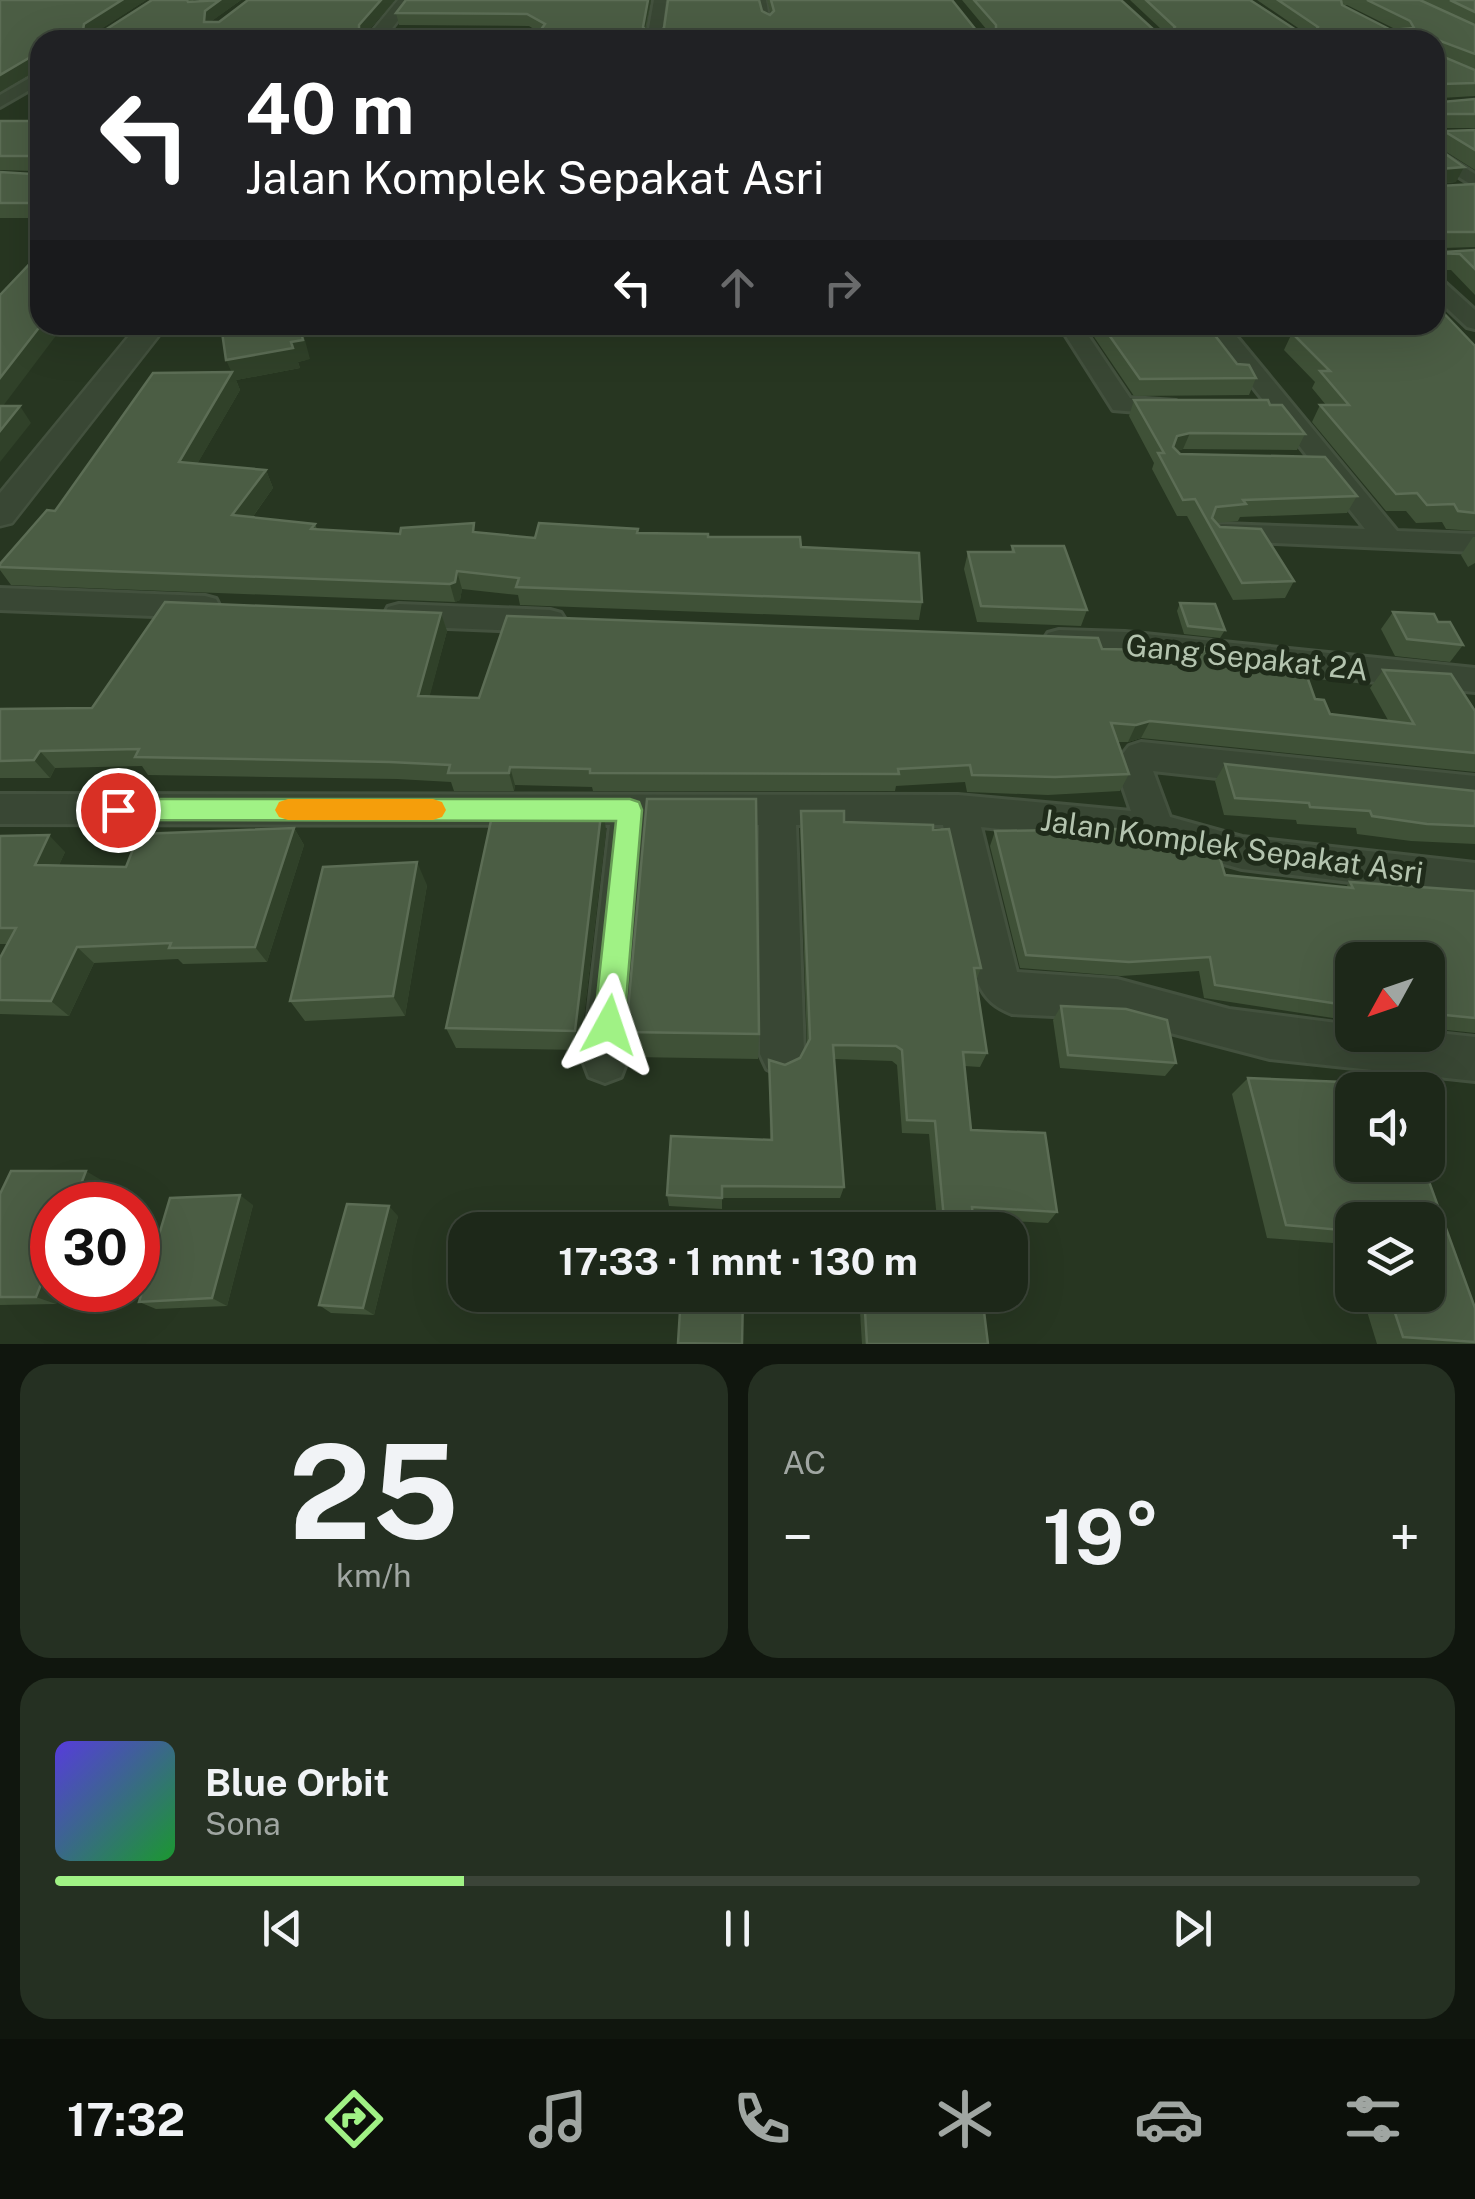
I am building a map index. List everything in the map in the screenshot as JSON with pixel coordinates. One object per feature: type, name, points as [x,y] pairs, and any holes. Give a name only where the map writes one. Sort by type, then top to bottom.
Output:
[{"type":"street","points":[[386,30],[406,0]]},
{"type":"street","points":[[656,30],[660,0]]},
{"type":"street","points":[[0,102],[30,83]]},
{"type":"street","points":[[1445,161],[1475,182]]},
{"type":"street","points":[[1452,192],[1475,190]]},
{"type":"street","points":[[1445,295],[1475,322]]},
{"type":"street","points":[[0,515],[11,488],[144,335]]},
{"type":"street","points":[[1076,335],[1122,405],[1201,408]]},
{"type":"street","points":[[1223,335],[1388,538]]},
{"type":"street","points":[[1241,407],[1280,406]]},
{"type":"street","points":[[1290,462],[1326,462]]},
{"type":"street","points":[[1222,532],[1475,543]]},
{"type":"street","points":[[0,599],[236,608]]},
{"type":"street","points":[[373,614],[590,622]]},
{"type":"street","name":"Gang Sepakat 2A","points":[[1026,639],[1125,643],[1475,680]]},
{"type":"street","points":[[1156,829],[1133,764],[1142,756],[1475,791]]},
{"type":"street","name":"Jalan Komplek Sepakat Asri","points":[[0,809],[958,810],[1156,829],[1242,853],[1475,880]]},
{"type":"street","points":[[606,1061],[630,810]]},
{"type":"street","points":[[776,810],[782,1054]]},
{"type":"street","points":[[958,810],[998,983],[1012,994],[1117,1000],[1270,1038],[1475,1059]]},
{"type":"lane","points":[[763,0],[768,23]]},
{"type":"building","points":[[0,0],[122,0],[84,24],[83,30],[30,30],[30,57],[0,75]]},
{"type":"building","points":[[152,0],[220,0],[205,11],[204,22],[219,22],[248,0],[381,0],[359,30],[105,30]]},
{"type":"building","points":[[406,0],[648,0],[645,30],[541,30],[545,24],[527,14],[396,13]]},
{"type":"building","points":[[668,0],[759,0],[762,11],[770,15],[774,11],[771,0],[952,0],[976,30],[661,30]]},
{"type":"building","points":[[974,0],[1121,0],[1154,30],[996,30]]},
{"type":"building","points":[[1146,0],[1250,0],[1296,30],[1173,30],[1175,27]]},
{"type":"building","points":[[1278,0],[1341,0],[1342,5],[1391,30],[1316,30],[1318,27]]},
{"type":"building","points":[[1367,0],[1420,0],[1475,25],[1475,54],[1445,43],[1445,30],[1391,30],[1414,28],[1410,21]]},
{"type":"building","points":[[1450,0],[1475,0],[1475,12]]},
{"type":"building","points":[[1445,58],[1475,70],[1475,83],[1445,84]]},
{"type":"building","points":[[1475,99],[1475,114],[1445,114],[1445,102]]},
{"type":"building","points":[[0,121],[30,121],[30,156],[0,156]]},
{"type":"building","points":[[1475,130],[1475,150],[1445,132]]},
{"type":"building","points":[[1445,154],[1464,167],[1445,169]]},
{"type":"building","points":[[0,172],[30,174],[30,203],[0,203]]},
{"type":"building","points":[[1475,184],[1475,232],[1445,232],[1445,186]]},
{"type":"building","points":[[1475,250],[1475,269],[1460,254],[1445,252]]},
{"type":"building","points":[[30,264],[30,335],[33,335],[0,378],[0,295]]},
{"type":"building","points":[[1445,314],[1475,346],[1475,513],[1458,511],[1454,504],[1427,505],[1417,493],[1396,494],[1320,405],[1349,405],[1320,371],[1330,371],[1294,335],[1445,335]]},
{"type":"building","points":[[222,335],[302,335],[303,340],[291,342],[293,348],[226,360]]},
{"type":"building","points":[[1109,335],[1215,335],[1237,364],[1249,365],[1256,378],[1140,379]]},
{"type":"building","points":[[232,372],[179,462],[266,470],[232,515],[315,524],[311,529],[400,534],[401,528],[474,523],[473,532],[535,538],[539,523],[708,537],[800,537],[801,547],[919,553],[922,602],[516,587],[519,578],[457,571],[455,582],[450,584],[0,567],[47,510],[55,511],[153,373]]},
{"type":"building","points":[[1134,400],[1268,400],[1270,405],[1282,405],[1305,434],[1190,433],[1177,436],[1173,447],[1180,454],[1325,457],[1357,496],[1243,500],[1246,504],[1216,507],[1212,518],[1220,527],[1261,529],[1294,581],[1242,583],[1195,499],[1183,500],[1158,453],[1164,453]]},
{"type":"building","points":[[0,406],[20,406],[0,431]]},
{"type":"building","points":[[1012,546],[1064,546],[1087,610],[981,606],[968,552],[1014,552]]},
{"type":"building","points":[[165,602],[441,613],[418,696],[479,698],[507,616],[1098,638],[1102,649],[1205,651],[1204,647],[1241,651],[1244,659],[1303,665],[1315,699],[1324,700],[1330,714],[1414,724],[1383,670],[1451,674],[1475,711],[1475,753],[1150,721],[1136,725],[1111,723],[1129,774],[1055,777],[972,775],[970,765],[898,769],[899,774],[590,773],[590,769],[510,767],[509,773],[448,773],[450,765],[135,757],[139,749],[40,751],[34,760],[0,761],[0,709],[92,708]]},
{"type":"building","points":[[1180,603],[1215,604],[1225,630],[1188,626]]},
{"type":"building","points":[[1393,612],[1434,614],[1438,622],[1450,622],[1463,645],[1407,639]]},
{"type":"building","points":[[1225,764],[1475,791],[1475,826],[1427,824],[1372,816],[1370,811],[1310,807],[1309,803],[1235,798]]},
{"type":"building","points":[[647,799],[756,799],[759,1034],[626,1032]]},
{"type":"building","points":[[583,806],[602,806],[575,1031],[446,1028],[492,816],[580,818]]},
{"type":"building","points":[[801,811],[844,811],[844,822],[949,829],[981,968],[974,968],[987,1053],[963,1052],[971,1130],[1045,1133],[1057,1212],[972,1207],[972,1212],[943,1212],[935,1121],[907,1120],[902,1050],[896,1046],[833,1045],[844,1187],[722,1186],[722,1198],[667,1195],[671,1136],[772,1140],[769,1060],[785,1065],[800,1058],[810,1039]]},
{"type":"building","points":[[294,828],[255,947],[169,948],[171,943],[77,947],[51,1001],[0,1000],[0,958],[16,928],[0,928],[0,836],[49,835],[35,865],[126,867],[139,834]]},
{"type":"building","points":[[1116,829],[1164,833],[1217,848],[1225,875],[1353,888],[1350,882],[1475,891],[1475,1018],[1445,1015],[1445,942],[1335,942],[1335,1003],[1215,985],[1210,957],[1129,962],[1026,955],[995,831]]},
{"type":"building","points":[[417,862],[393,996],[290,1001],[323,867]]},
{"type":"building","points":[[1061,1006],[1126,1009],[1167,1020],[1176,1063],[1068,1055]]},
{"type":"building","points":[[1248,1078],[1335,1082],[1335,1182],[1429,1182],[1436,1202],[1335,1202],[1335,1229],[1286,1225]]},
{"type":"building","points":[[11,1171],[86,1171],[82,1182],[30,1182],[30,1297],[0,1297],[0,1194]]},
{"type":"building","points":[[240,1195],[212,1298],[160,1301],[160,1232],[170,1198]]},
{"type":"building","points":[[347,1204],[389,1206],[363,1308],[319,1305]]},
{"type":"building","points":[[1445,1226],[1475,1308],[1475,1342],[1403,1337],[1395,1312],[1445,1312]]},
{"type":"building","points":[[680,1312],[743,1312],[742,1344],[678,1343]]},
{"type":"building","points":[[865,1312],[984,1312],[988,1344],[867,1344]]},
{"type":"slow traffic","points":[[288,810],[433,810]]},
{"type":"route","points":[[118,810],[630,810],[609,1025]]}]
